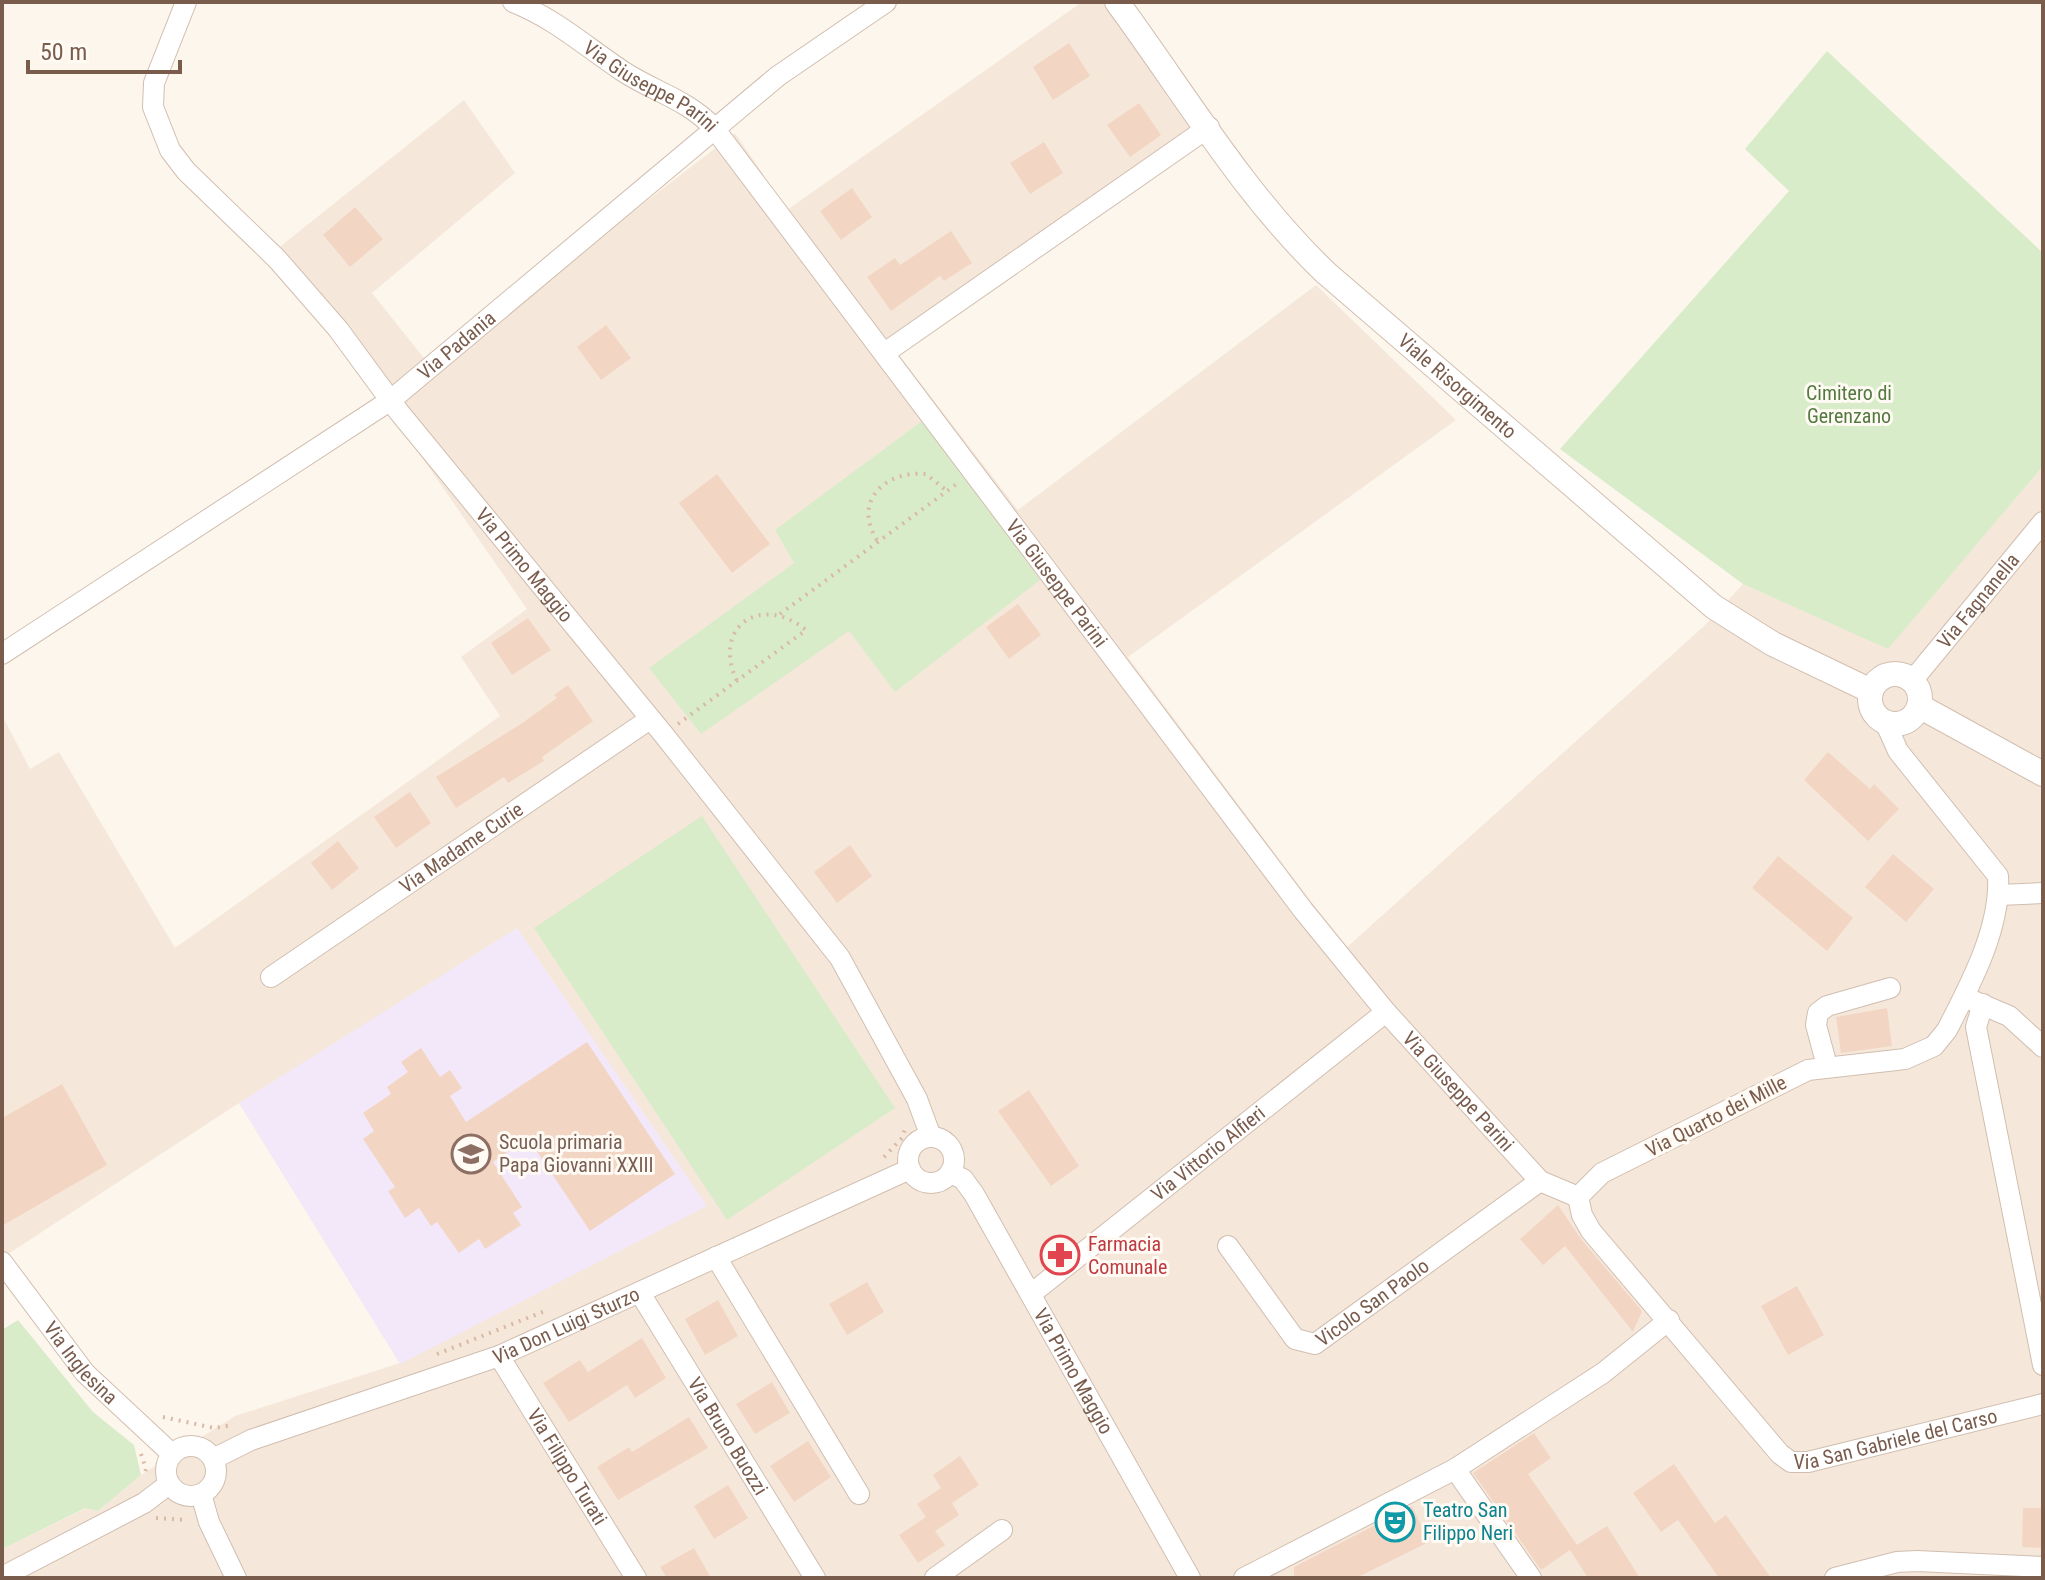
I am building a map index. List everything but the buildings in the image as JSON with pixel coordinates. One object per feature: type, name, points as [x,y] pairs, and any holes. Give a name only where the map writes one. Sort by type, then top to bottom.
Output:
[{"type":"street","name":"Via Primo Maggio","points":[[186,2],[154,83],[153,107],[170,150],[186,171],[277,259],[338,329],[391,400],[664,735],[840,958],[917,1099],[931,1137]]},
{"type":"street","name":"Via Giuseppe Parini","points":[[513,2],[570,31],[626,73],[684,101],[714,128],[886,352],[1303,910],[1386,1012],[1540,1181],[1578,1197]]},
{"type":"street","name":"Via Padania","points":[[2,654],[391,400],[778,76],[886,2]]},
{"type":"street","name":"Viale Risorgimento","points":[[1117,2],[1294,242],[1685,584],[1743,627],[1871,691]]},
{"type":"street","points":[[886,352],[1209,127]]},
{"type":"street","name":"Via Fagnanella","points":[[1912,681],[2043,522]]},
{"type":"street","points":[[1885,722],[1902,724],[1919,706],[1919,692],[1912,681],[1899,674],[1885,676],[1871,691],[1870,706],[1885,722],[1898,751],[1998,876],[1999,895],[2043,893]]},
{"type":"street","points":[[1919,706],[2043,774]]},
{"type":"street","name":"Via Madame Curie","points":[[271,977],[650,719]]},
{"type":"street","name":"Via Quarto dei Mille","points":[[1578,1197],[1602,1173],[1808,1070],[1905,1059],[1923,1053],[1974,1000],[1999,895]]},
{"type":"street","points":[[1827,1066],[1816,1025],[1818,1013],[1827,1006],[1890,988]]},
{"type":"street","points":[[2043,1047],[2009,1016],[1974,1000],[1976,1027],[2043,1365]]},
{"type":"street","name":"Via Vittorio Alfieri","points":[[1031,1294],[1386,1012]]},
{"type":"street","points":[[931,1137],[950,1146],[954,1159],[950,1173],[932,1183],[919,1180],[910,1169],[912,1147],[931,1137]]},
{"type":"street","name":"Via Don Luigi Sturzo","points":[[213,1459],[251,1440],[499,1356],[910,1169]]},
{"type":"street","name":"Via Primo Maggio","points":[[950,1173],[963,1179],[974,1194],[1190,1578]]},
{"type":"street","name":"Vicolo San Paolo","points":[[1228,1246],[1295,1339],[1315,1344],[1540,1181]]},
{"type":"street","points":[[1244,1578],[1455,1469],[1603,1373],[1669,1320],[1591,1231],[1582,1215],[1578,1197]]},
{"type":"street","points":[[716,1257],[859,1494]]},
{"type":"street","name":"Via Inglesina","points":[[2,1262],[85,1373],[172,1454]]},
{"type":"street","name":"Via Bruno Buozzi","points":[[640,1293],[815,1578]]},
{"type":"street","name":"Via San Gabriele del Carso","points":[[1669,1320],[1780,1454],[1791,1462],[1808,1462],[2043,1404]]},
{"type":"street","name":"Via Filippo Turati","points":[[499,1356],[636,1578]]},
{"type":"street","points":[[191,1446],[207,1452],[213,1459],[214,1482],[201,1494],[182,1495],[169,1484],[165,1470],[172,1454],[191,1446]]},
{"type":"street","points":[[1455,1469],[1531,1578]]},
{"type":"street","points":[[2,1577],[144,1503],[169,1484]]},
{"type":"street","points":[[201,1494],[209,1522],[236,1578]]},
{"type":"street","points":[[935,1578],[1002,1530]]},
{"type":"street","points":[[1835,1578],[1897,1562],[2043,1567]]},
{"type":"path","points":[[780,614],[973,472]]},
{"type":"path","points":[[877,540],[869,515],[872,499],[882,484],[897,475],[926,474],[947,491]]},
{"type":"path","points":[[664,735],[806,630],[780,614],[755,615],[734,632],[728,662],[737,681]]},
{"type":"path","points":[[882,1159],[902,1138],[907,1124],[906,1106],[917,1099]]},
{"type":"path","points":[[430,1357],[558,1306]]},
{"type":"path","points":[[146,1432],[162,1417],[214,1428],[241,1422]]},
{"type":"path","points":[[144,1503],[153,1518],[182,1518],[189,1522]]},
{"type":"shaded area","points":[[1082,2],[1107,2],[1205,138],[896,351],[1018,510],[1316,285],[1456,420],[1128,657],[1346,948],[1703,627],[1743,584],[1888,648],[2043,466],[2043,1578],[2,1578],[2,1549],[86,1508],[98,1511],[141,1475],[235,1416],[400,1363],[239,1103],[2,1258],[2,715],[30,769],[59,752],[175,948],[500,716],[461,657],[527,609],[358,365],[267,257],[464,100],[515,173],[372,293],[431,367],[735,133],[787,210]]},
{"type":"shaded area","name":"Scuola primaria Papa Giovanni XXIII","points":[[517,928],[707,1206],[400,1364],[239,1103]]},
{"type":"green space","name":"Cimitero di Gerenzano","points":[[1827,51],[2043,253],[2043,466],[1888,649],[1743,584],[1560,449],[1789,191],[1745,149]]},
{"type":"green space","points":[[922,421],[1040,580],[895,692],[849,631],[701,734],[649,668],[794,563],[775,530]]},
{"type":"green space","points":[[702,816],[895,1108],[727,1220],[534,928]]},
{"type":"green space","points":[[18,1320],[93,1412],[134,1445],[141,1475],[98,1511],[85,1508],[2,1549],[2,1330]]},
{"type":"place","name":"Scuola primaria Papa Giovanni XXIII","points":[[471,1154]]},
{"type":"place","name":"Farmacia Comunale","points":[[1060,1255]]},
{"type":"place","name":"Teatro San Filippo Neri","points":[[1395,1522]]}]
